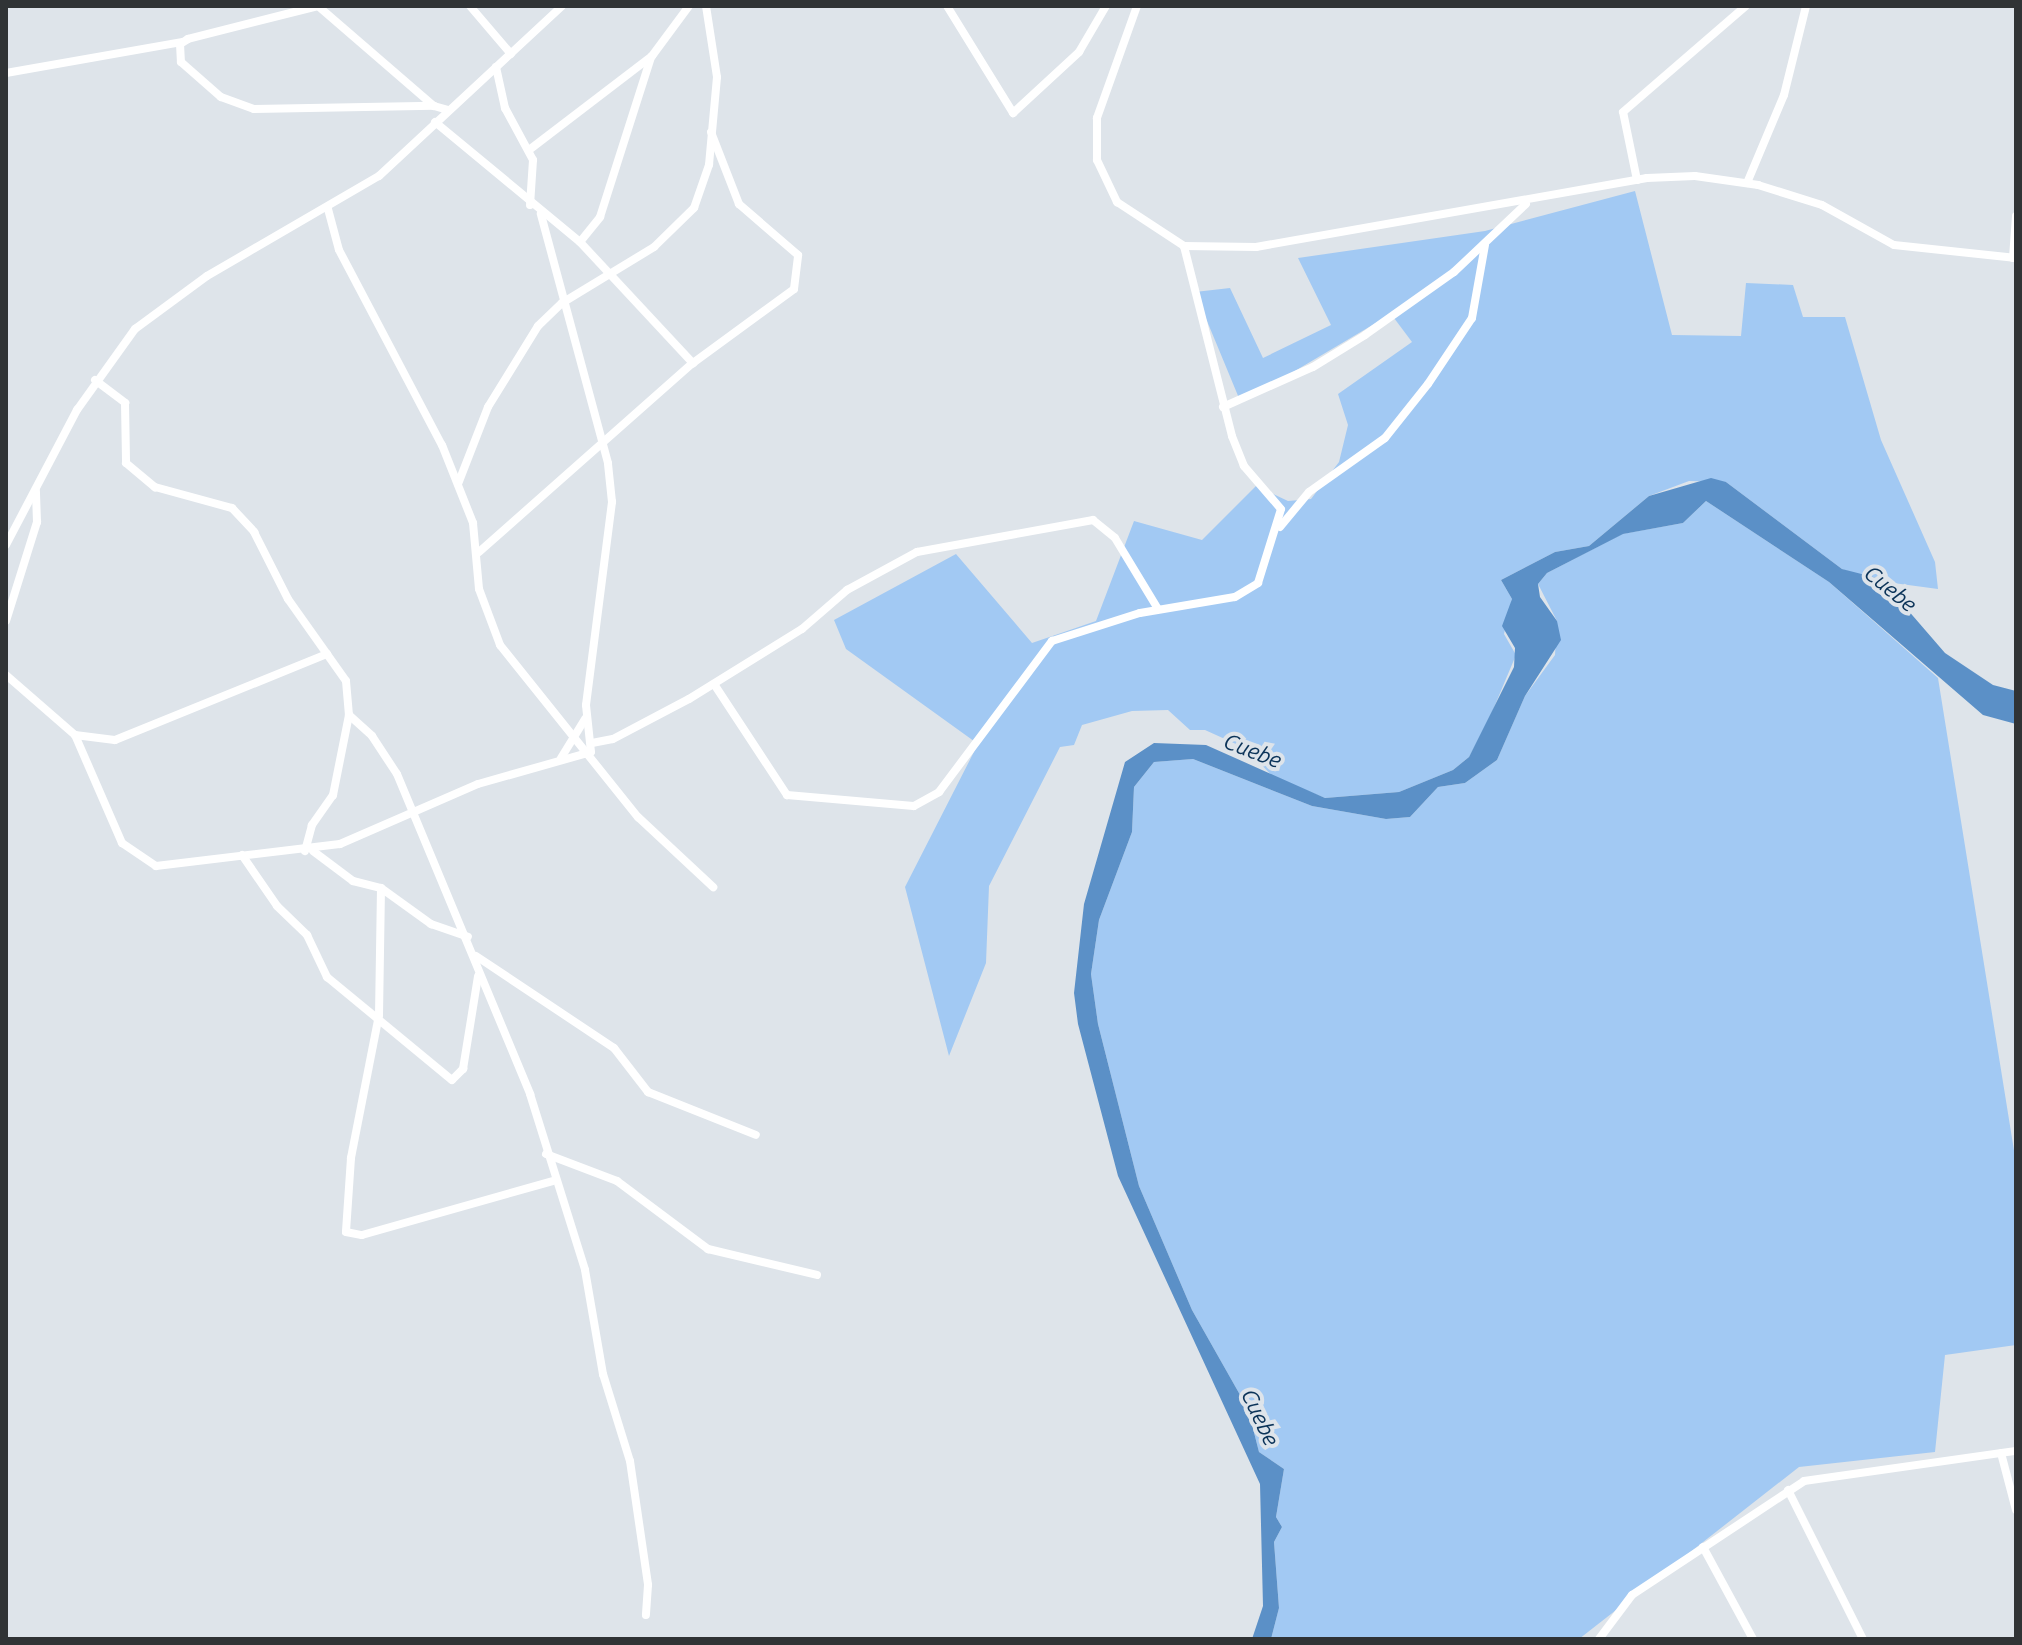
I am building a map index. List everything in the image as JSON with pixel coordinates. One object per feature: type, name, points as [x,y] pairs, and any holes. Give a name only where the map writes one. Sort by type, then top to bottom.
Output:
[{"type":"street","points":[[6,73],[182,41],[318,6],[434,106]]},
{"type":"street","points":[[470,6],[511,54]]},
{"type":"street","points":[[6,545],[95,380],[135,329],[172,298],[328,209],[393,165],[435,122],[562,6]]},
{"type":"street","points":[[529,150],[652,56],[689,6]]},
{"type":"street","points":[[458,484],[488,407],[538,326],[562,303],[606,277],[690,214],[707,173],[718,57],[706,6]]},
{"type":"street","points":[[947,6],[1013,113],[1079,52],[1106,6]]},
{"type":"street","points":[[1137,6],[1097,118],[1097,160],[1117,202],[1184,246],[1256,247],[1527,203],[1637,180],[1695,176],[1747,183],[1830,208],[1894,245],[2014,258],[2016,216]]},
{"type":"street","points":[[1637,180],[1623,112],[1746,6]]},
{"type":"street","points":[[1747,183],[1784,95],[1806,6]]},
{"type":"street","points":[[182,41],[186,68],[236,105],[434,106],[448,110]]},
{"type":"street","points":[[580,242],[600,217],[652,56]]},
{"type":"street","points":[[496,67],[505,108],[529,150],[535,172],[530,205]]},
{"type":"street","points":[[435,122],[530,205],[580,242],[606,277],[693,363]]},
{"type":"street","points":[[479,552],[602,447],[693,363],[789,294],[801,272],[791,245],[739,204],[711,132]]},
{"type":"street","points":[[1223,407],[1339,351],[1432,290],[1527,203]]},
{"type":"street","points":[[328,209],[339,250],[458,484],[479,552],[479,589],[500,645],[575,734],[592,747]]},
{"type":"street","points":[[541,214],[602,447],[613,526],[585,719],[592,747],[638,817],[713,887]]},
{"type":"street","points":[[714,684],[787,795],[914,806],[948,781],[1046,644],[1158,609],[1248,590],[1258,583],[1280,528],[1309,492],[1385,438],[1428,384],[1472,318],[1486,242]]},
{"type":"street","points":[[1184,246],[1223,407],[1244,466],[1281,509],[1280,528]]},
{"type":"street","points":[[95,380],[125,403],[126,463],[155,487],[232,508],[260,540],[288,599],[346,681],[349,715],[333,795],[312,825],[309,851]]},
{"type":"street","points":[[6,621],[37,522],[36,488]]},
{"type":"street","points":[[6,675],[75,735],[130,851],[156,866],[242,855],[309,851],[370,832],[410,809],[613,739],[714,684],[895,562],[1007,531],[1093,520],[1115,538],[1158,609]]},
{"type":"street","points":[[75,735],[115,740],[327,654]]},
{"type":"street","points":[[349,715],[389,760],[468,937],[476,956],[478,975],[530,1094],[553,1181],[585,1270],[603,1374],[630,1461],[648,1585],[646,1615]]},
{"type":"street","points":[[561,758],[585,719]]},
{"type":"street","points":[[309,851],[353,881],[381,888],[431,924],[468,937]]},
{"type":"street","points":[[242,855],[277,906],[307,935],[327,977],[379,1015],[456,1080],[478,975]]},
{"type":"street","points":[[381,888],[379,1015],[351,1158],[346,1232],[362,1235],[553,1181]]},
{"type":"street","points":[[476,956],[614,1048],[648,1092],[756,1135]]},
{"type":"street","points":[[546,1154],[617,1181],[708,1249],[817,1275]]},
{"type":"street","points":[[1599,1639],[1632,1595],[1788,1490],[1826,1475],[2016,1451]]},
{"type":"street","points":[[2001,1453],[2014,1479],[2016,1510]]},
{"type":"street","points":[[1788,1490],[1863,1639]]},
{"type":"street","points":[[1703,1547],[1753,1639]]},
{"type":"shaded area","points":[[1635,191],[1672,335],[1741,336],[1746,283],[1793,285],[1803,317],[1845,317],[1881,440],[1935,562],[1938,589],[1871,580],[1842,569],[1726,482],[1689,481],[1649,496],[1589,546],[1555,552],[1501,580],[1512,599],[1504,634],[1516,655],[1487,724],[1469,757],[1453,770],[1399,792],[1325,798],[1273,777],[1247,749],[1205,730],[1190,730],[1168,710],[1132,711],[1082,725],[1074,745],[1060,747],[989,886],[986,963],[949,1056],[905,887],[978,744],[846,649],[834,620],[956,554],[1032,643],[1096,621],[1134,521],[1202,540],[1256,486],[1288,501],[1311,499],[1339,462],[1348,425],[1338,394],[1412,342],[1391,314],[1241,403],[1195,292],[1230,288],[1263,358],[1331,325],[1298,258],[1485,231]]},
{"type":"shaded area","points":[[1711,478],[1726,482],[1842,569],[1881,579],[1945,653],[1993,685],[2016,691],[2016,724],[1983,715],[1829,582],[1706,501],[1683,523],[1623,534],[1547,573],[1538,584],[1540,597],[1557,621],[1561,640],[1525,696],[1497,760],[1465,783],[1438,787],[1410,817],[1386,819],[1312,806],[1193,759],[1154,762],[1134,787],[1132,832],[1099,920],[1091,974],[1098,1024],[1139,1186],[1192,1310],[1248,1409],[1259,1452],[1284,1469],[1276,1517],[1282,1527],[1274,1542],[1279,1608],[1271,1639],[1252,1639],[1263,1606],[1260,1484],[1118,1176],[1078,1024],[1074,993],[1084,904],[1125,762],[1154,743],[1206,745],[1325,798],[1399,792],[1453,770],[1469,757],[1514,667],[1515,648],[1502,626],[1512,599],[1501,580],[1555,552],[1589,546],[1649,496]]},
{"type":"shaded area","points":[[1706,501],[1829,582],[1938,678],[2016,1163],[2016,1345],[1945,1355],[1935,1452],[1799,1467],[1579,1639],[1271,1639],[1279,1608],[1274,1542],[1282,1527],[1276,1517],[1284,1469],[1259,1452],[1248,1409],[1192,1310],[1139,1186],[1098,1024],[1091,974],[1099,920],[1132,832],[1134,787],[1154,762],[1193,759],[1312,806],[1386,819],[1410,817],[1438,787],[1465,783],[1497,760],[1525,696],[1555,655],[1557,621],[1538,584],[1547,573],[1622,534],[1683,523]]},
{"type":"water label","name":"Cuebe","points":[[1891,588]]},
{"type":"water label","name":"Cuebe","points":[[1253,750]]},
{"type":"water label","name":"Cuebe","points":[[1261,1417]]}]
